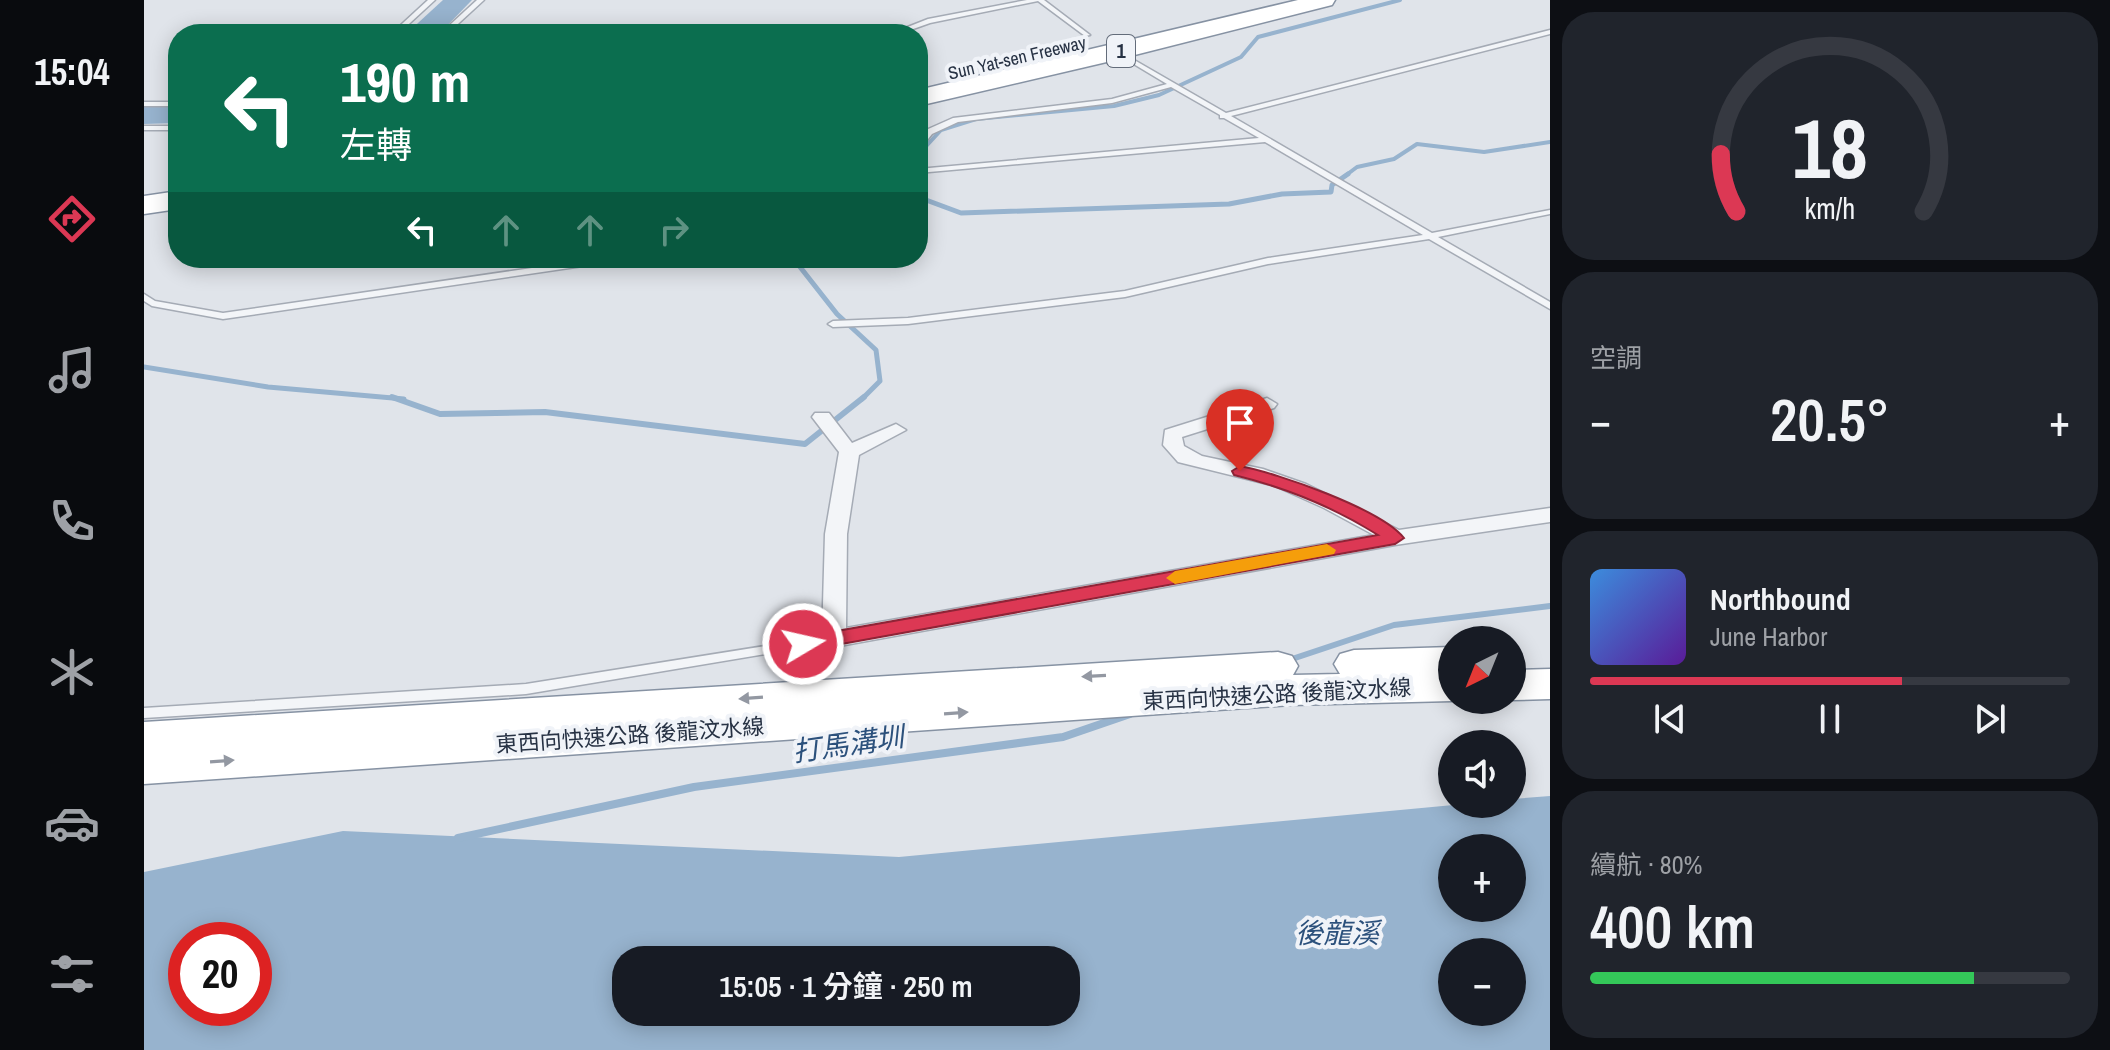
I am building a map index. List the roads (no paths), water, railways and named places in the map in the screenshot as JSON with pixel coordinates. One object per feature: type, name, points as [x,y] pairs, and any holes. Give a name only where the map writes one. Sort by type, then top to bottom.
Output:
[{"type":"highway","name":"Sun Yat-sen Freeway","points":[[928,79],[1256,0]]},
{"type":"highway","name":"Sun Yat-sen Freeway","points":[[928,96],[1111,54],[1324,0]]},
{"type":"highway","points":[[144,205],[168,201]]},
{"type":"highway","points":[[144,217],[168,215]]},
{"type":"highway","name":"東西向快速公路 後龍汶水線","points":[[144,738],[951,684],[1283,666],[1438,661]]},
{"type":"highway","points":[[1526,661],[1550,662]]},
{"type":"highway","points":[[1526,685],[1550,684]]},
{"type":"highway","name":"東西向快速公路 後龍汶水線","points":[[144,767],[1291,690],[1438,686]]},
{"type":"street","points":[[1267,404],[1172,434],[1176,451],[1185,458],[1262,475],[1297,488],[1359,515],[1395,538]]},
{"type":"street","points":[[822,417],[849,452],[836,534],[834,639],[1395,538],[1550,515]]},
{"type":"street","points":[[849,452],[896,430]]},
{"type":"lane","points":[[405,24],[432,0]]},
{"type":"lane","points":[[454,24],[481,0]]},
{"type":"lane","points":[[920,24],[1038,0],[1087,35]]},
{"type":"lane","points":[[1223,116],[1550,32]]},
{"type":"lane","points":[[1129,59],[1550,306]]},
{"type":"lane","points":[[928,133],[956,120],[1112,101],[1173,87]]},
{"type":"lane","points":[[144,104],[168,104]]},
{"type":"lane","points":[[144,128],[168,128]]},
{"type":"lane","points":[[928,170],[1263,139]]},
{"type":"lane","points":[[833,324],[869,320],[908,321],[1125,294],[1268,261],[1430,236],[1550,212]]},
{"type":"lane","points":[[144,297],[152,303],[223,316],[549,268]]},
{"type":"lane","points":[[144,713],[526,689],[834,639]]},
{"type":"water","points":[[443,0],[472,0],[449,24],[417,24]]},
{"type":"water","points":[[168,106],[168,123],[144,124],[144,107]]},
{"type":"water","name":"後龍溪","points":[[1550,796],[1550,1050],[144,1050],[144,872],[343,831],[899,857],[1438,806],[1438,818],[1526,818],[1526,798]]},
{"type":"waterway","points":[[928,144],[941,130],[976,119],[1114,106],[1159,95],[1241,57],[1258,37],[1400,0]]},
{"type":"waterway","points":[[1345,176],[1357,167],[1394,159],[1417,144],[1484,152],[1550,142]]},
{"type":"waterway","points":[[928,201],[961,213],[1229,204],[1282,194],[1331,192],[1332,185],[1348,174]]},
{"type":"waterway","points":[[801,268],[837,314],[876,350],[880,381],[864,397]]},
{"type":"waterway","points":[[144,367],[268,387],[396,398]]},
{"type":"waterway","points":[[396,398],[440,414],[545,412],[805,444],[864,397]]},
{"type":"waterway","points":[[396,398],[404,399]]},
{"type":"waterway","name":"打馬溝圳","points":[[1289,660],[1394,625],[1550,606]]},
{"type":"waterway","name":"打馬溝圳","points":[[458,838],[694,787],[1063,737],[1130,714]]}]
